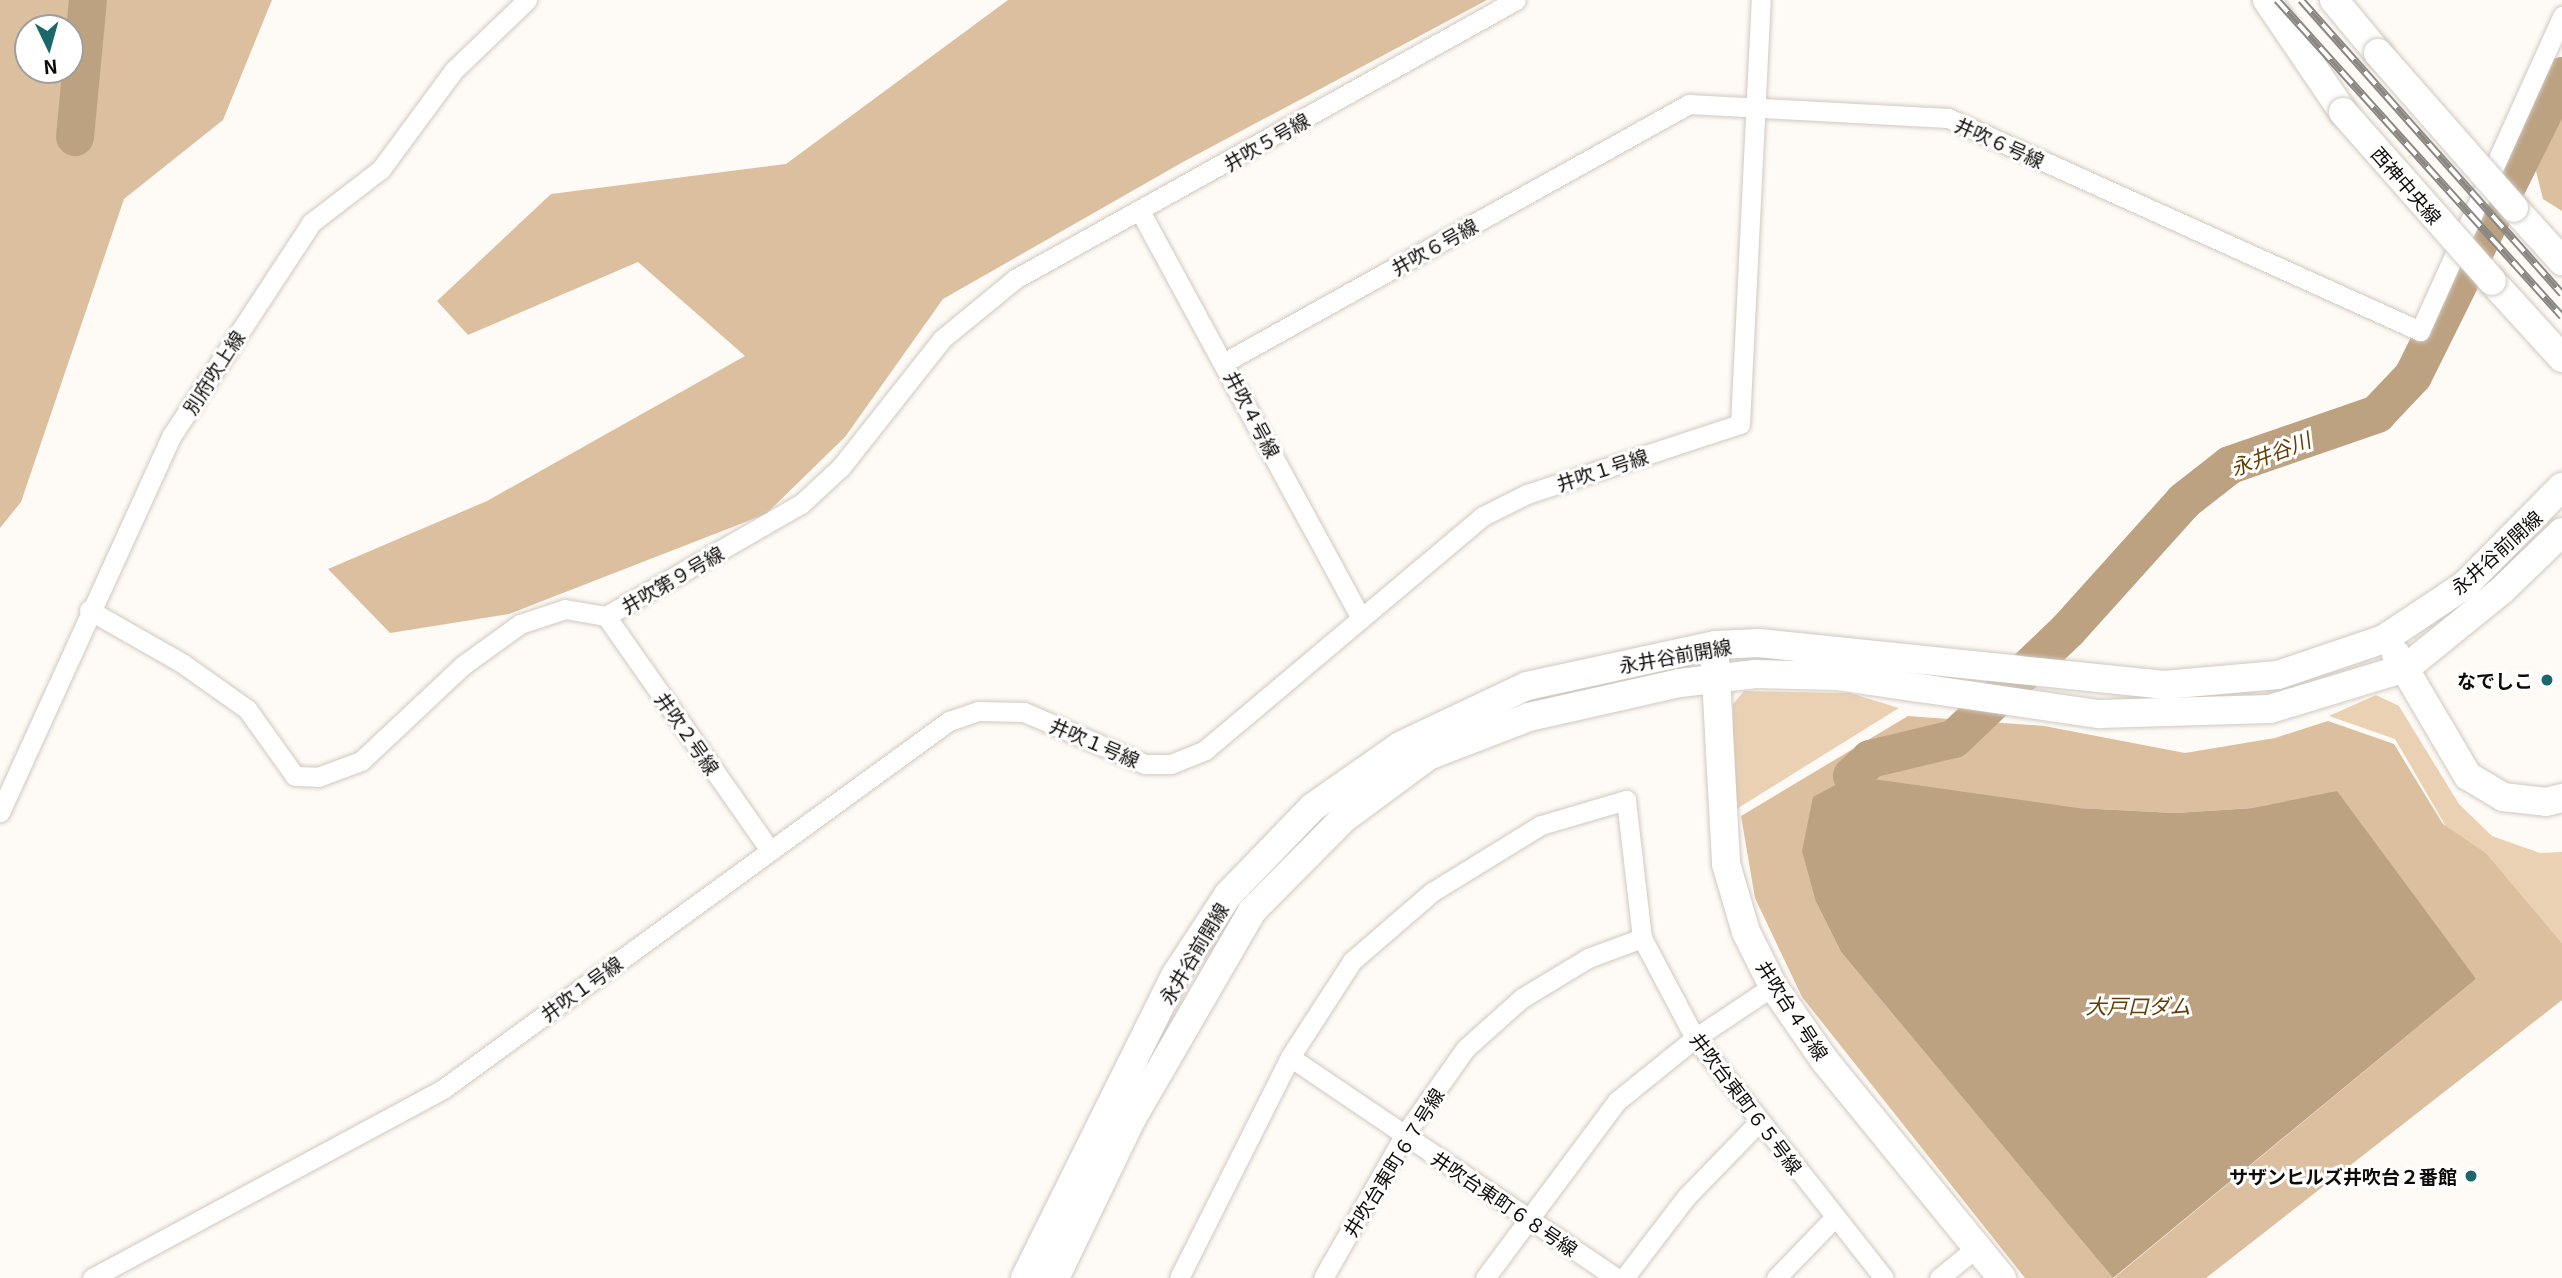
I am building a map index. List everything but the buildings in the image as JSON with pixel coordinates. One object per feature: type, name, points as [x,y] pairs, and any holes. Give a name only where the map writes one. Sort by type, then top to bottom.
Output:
[{"type":"street","name":"別府吹上線","points":[[0,812],[89,610],[172,435],[311,223],[381,169],[454,70],[527,0]]},
{"type":"street","name":"井吹５号線","points":[[1015,279],[1141,212],[1516,0]]},
{"type":"street","name":"井吹１号線","points":[[92,1278],[443,1089],[769,849],[950,721],[978,711],[1024,712],[1145,764],[1171,764],[1205,750],[1483,516],[1527,494],[1740,424],[1761,0]]},
{"type":"street","name":"西神中央線","points":[[2267,0],[2343,112],[2562,358]]},
{"type":"street","points":[[2334,0],[2562,261]]},
{"type":"street","name":"井吹６号線","points":[[1225,362],[1689,104],[1948,118],[2420,331],[2562,16]]},
{"type":"street","points":[[2514,208],[2562,254]]},
{"type":"street","name":"井吹４号線","points":[[1141,212],[1362,618]]},
{"type":"street","name":"井吹第９号線","points":[[89,610],[182,663],[247,709],[295,776],[318,777],[360,761],[462,666],[520,624],[565,609],[606,616],[801,504],[841,467],[942,339],[1015,279]]},
{"type":"street","name":"永井谷前開線","points":[[1025,1278],[1175,976],[1228,895],[1313,807],[1401,746],[1527,685],[1715,645],[1759,643],[2164,685],[2277,675],[2384,639],[2465,585],[2557,494]]},
{"type":"street","name":"永井谷前開線","points":[[1055,1278],[1131,1120],[1252,911],[1343,819],[1428,756],[1529,716],[1716,679],[1836,676],[2099,714],[2270,709],[2406,668],[2502,590],[2562,532]]},
{"type":"street","name":"井吹２号線","points":[[606,616],[769,849]]},
{"type":"street","points":[[2384,639],[2406,668],[2468,776],[2503,797],[2546,802],[2562,798]]},
{"type":"street","name":"井吹台４号線","points":[[1715,645],[1726,864],[1746,932],[1773,986],[1825,1061],[2002,1278]]},
{"type":"street","name":"井吹台東町６５号線","points":[[1179,1278],[1290,1057],[1352,961],[1432,892],[1541,825],[1626,800],[1642,938],[1695,1038],[1884,1278]]},
{"type":"street","name":"井吹台東町６７号線","points":[[1323,1278],[1405,1134],[1466,1048],[1522,998],[1588,958],[1642,938]]},
{"type":"street","points":[[1485,1278],[1617,1101],[1695,1038],[1773,986]]},
{"type":"street","name":"井吹台東町６８号線","points":[[1290,1057],[1616,1278]]},
{"type":"street","points":[[1624,1278],[1687,1196],[1760,1121]]},
{"type":"street","points":[[1776,1278],[1835,1217]]},
{"type":"street","points":[[1939,1278],[1977,1247]]},
{"type":"shaded area","points":[[0,0],[272,0],[223,120],[124,199],[21,502],[0,528]]},
{"type":"shaded area","points":[[1008,0],[1487,0],[1183,162],[943,299],[845,437],[766,514],[509,614],[390,633],[328,569],[487,501],[745,356],[638,262],[468,335],[437,301],[551,194],[786,164]]},
{"type":"shaded area","points":[[2562,105],[2562,211],[2543,199],[2536,171]]},
{"type":"shaded area","points":[[1744,691],[1850,693],[1899,708],[1730,813],[1733,704]]},
{"type":"shaded area","points":[[2376,695],[2399,706],[2459,804],[2492,836],[2540,853],[2562,852],[2562,943],[2487,854],[2448,830],[2395,739],[2329,716]]},
{"type":"shaded area","points":[[1908,716],[2044,726],[2185,753],[2275,738],[2328,721],[2394,744],[2443,824],[2487,854],[2562,943],[2562,1000],[2206,1278],[2114,1278],[2476,979],[2253,808],[2175,813],[2078,808],[1816,902],[1841,952],[2113,1278],[2025,1278],[1802,997],[1755,898],[1741,816]]},
{"type":"water","name":"大戸口ダム","points":[[1852,776],[2078,808],[2175,813],[2253,808],[2337,791],[2476,979],[2113,1278],[1841,952],[1816,902],[1802,851],[1813,797]]},
{"type":"waterway","points":[[75,137],[88,0]]},
{"type":"waterway","name":"永井谷川","points":[[1852,776],[1870,759],[1954,739],[2068,630],[2184,501],[2230,465],[2377,414],[2413,376],[2562,76]]},
{"type":"railway","points":[[2277,0],[2562,316]]},
{"type":"railway","points":[[2301,0],[2562,294]]},
{"type":"place","name":"なでしこ","points":[[2547,680]]},
{"type":"place","name":"サザンヒルズ井吹台２番館","points":[[2471,1176]]}]
